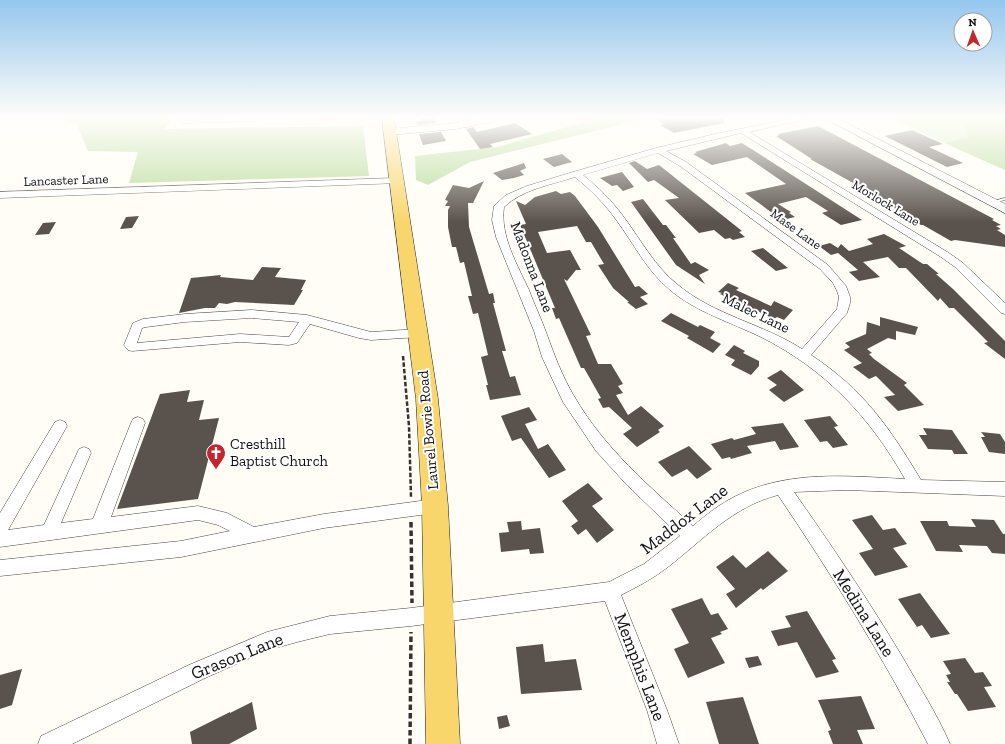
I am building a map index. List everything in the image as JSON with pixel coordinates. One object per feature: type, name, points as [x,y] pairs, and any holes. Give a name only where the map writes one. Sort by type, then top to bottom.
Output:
[{"type":"main road","name":"Laurel Bowie Road","points":[[390,153],[396,181],[410,334],[427,399],[435,506],[443,744]]},
{"type":"street","name":"Madonna Lane","points":[[650,153],[530,188],[503,201],[499,206],[497,220],[501,237],[540,331],[548,357],[568,398],[601,447],[632,480],[692,536]]},
{"type":"street","name":"Mase Lane","points":[[664,153],[683,164],[824,267],[841,286],[845,294],[846,302],[843,310],[803,356]]},
{"type":"street","name":"Morlock Lane","points":[[778,153],[945,255],[959,265],[1005,310]]},
{"type":"street","points":[[896,153],[1005,209]]},
{"type":"street","name":"Malec Lane","points":[[576,174],[592,186],[610,206],[656,270],[676,290],[703,305],[777,340],[828,373],[862,404],[888,437],[917,486]]},
{"type":"street","name":"Lancaster Lane","points":[[0,196],[396,181]]},
{"type":"street","points":[[307,319],[293,340],[289,341],[240,338],[139,347],[132,347],[130,345],[137,326],[143,323],[230,314],[252,314],[307,319],[371,336],[410,334]]},
{"type":"street","points":[[99,526],[138,423]]},
{"type":"street","points":[[0,528],[60,426]]},
{"type":"street","points":[[49,533],[84,453]]},
{"type":"street","name":"Maddox Lane","points":[[439,614],[610,591],[637,578],[662,561],[722,512],[741,500],[759,492],[781,487],[836,484],[1005,489]]},
{"type":"street","name":"Medina Lane","points":[[781,487],[876,628],[919,703],[939,744]]},
{"type":"street","points":[[0,568],[181,549],[324,521],[435,506]]},
{"type":"street","points":[[0,539],[198,513],[221,518],[253,535]]},
{"type":"street","name":"Memphis Lane","points":[[610,591],[657,710],[668,744]]},
{"type":"street","name":"Grason Lane","points":[[49,744],[196,672],[267,641],[330,625],[439,614]]},
{"type":"lane","points":[[992,202],[1005,199]]},
{"type":"path","points":[[410,334],[410,744]]},
{"type":"green space","points":[[138,153],[366,153],[369,176],[129,183]]},
{"type":"green space","points":[[445,153],[507,153],[470,162],[428,185],[416,180],[415,156]]},
{"type":"green space","points":[[966,153],[1005,153],[1005,170]]},
{"type":"building","points":[[757,153],[862,220],[841,225],[822,213],[828,211],[806,197],[778,204],[791,212],[789,213],[795,217],[782,220],[745,193],[786,184],[747,157],[712,165],[693,154]]},
{"type":"building","points":[[802,153],[869,153],[994,219],[992,220],[1001,225],[996,226],[1001,229],[997,230],[1005,235],[1005,247],[955,240],[951,241],[921,225],[864,189],[810,159],[812,159]]},
{"type":"building","points":[[918,153],[941,153],[963,163],[947,167]]},
{"type":"building","points":[[562,154],[572,162],[554,167],[543,159]]},
{"type":"building","points":[[635,161],[647,169],[659,165],[742,231],[739,232],[745,237],[733,240],[730,238],[725,239],[714,230],[699,233],[665,200],[679,198],[654,180],[648,182],[629,163]]},
{"type":"building","points":[[524,163],[526,168],[520,171],[524,175],[502,180],[493,173]]},
{"type":"building","points":[[622,172],[634,187],[623,191],[617,185],[612,186],[600,178]]},
{"type":"building","points":[[484,181],[473,203],[468,203],[469,227],[489,294],[493,293],[495,303],[493,303],[506,351],[502,351],[510,377],[515,376],[521,395],[490,400],[481,357],[488,355],[478,313],[473,314],[468,296],[472,296],[464,262],[460,263],[456,247],[452,247],[448,227],[448,210],[450,206],[445,206],[448,201],[445,200],[453,185],[469,188]]},
{"type":"building","points":[[556,191],[561,194],[570,192],[575,196],[598,227],[635,287],[639,286],[648,294],[640,297],[648,304],[636,309],[627,302],[629,302],[613,288],[598,265],[604,264],[591,242],[586,242],[577,226],[538,232],[547,253],[570,250],[581,270],[576,270],[567,281],[564,279],[591,335],[586,336],[598,364],[611,364],[623,384],[618,386],[623,393],[616,395],[628,415],[641,406],[664,426],[658,430],[660,432],[637,447],[623,434],[632,428],[609,407],[603,408],[598,399],[601,398],[584,368],[581,368],[559,318],[556,319],[552,308],[555,308],[520,225],[526,224],[516,201],[525,205],[535,197]]},
{"type":"building","points":[[643,199],[663,225],[666,225],[676,238],[673,238],[691,264],[695,262],[709,270],[699,275],[705,284],[676,265],[631,202]]},
{"type":"building","points":[[139,216],[132,228],[120,229],[126,217]]},
{"type":"building","points":[[56,222],[49,234],[35,235],[43,223]]},
{"type":"building","points":[[884,234],[906,246],[899,248],[923,264],[927,264],[939,274],[936,274],[1005,341],[1005,359],[984,343],[988,342],[954,308],[949,308],[940,298],[938,301],[906,268],[899,268],[888,257],[863,262],[880,277],[859,281],[849,272],[858,270],[838,253],[831,255],[819,246],[830,243],[838,248],[841,244],[849,251],[873,244],[867,239]]},
{"type":"building","points":[[763,248],[788,268],[776,271],[751,251]]},
{"type":"building","points":[[262,267],[281,268],[275,277],[306,280],[301,290],[303,290],[294,305],[235,302],[227,304],[219,303],[215,308],[205,308],[179,313],[191,278],[221,275],[220,277],[253,280]]},
{"type":"building","points":[[728,283],[739,288],[736,290],[771,306],[774,301],[793,310],[784,320],[777,317],[774,319],[720,294],[722,293],[718,292]]},
{"type":"building","points":[[671,313],[698,327],[700,325],[715,332],[710,338],[721,344],[713,353],[687,338],[689,336],[661,321]]},
{"type":"building","points":[[880,317],[918,327],[915,335],[896,331],[896,340],[888,338],[867,349],[872,353],[869,354],[874,359],[907,383],[904,385],[924,405],[898,411],[884,397],[895,395],[876,376],[869,379],[853,367],[862,363],[844,350],[850,347],[845,343],[866,334],[867,322],[880,326]]},
{"type":"building","points":[[734,345],[745,351],[743,353],[759,361],[759,366],[751,375],[731,365],[735,360],[725,355]]},
{"type":"building","points":[[781,370],[804,390],[784,402],[769,390],[777,385],[767,378]]},
{"type":"building","points":[[190,390],[187,402],[204,400],[199,420],[219,418],[198,499],[117,509],[160,394]]},
{"type":"building","points":[[529,407],[537,420],[525,424],[538,449],[548,444],[566,470],[549,478],[521,438],[512,441],[501,416]]},
{"type":"building","points":[[830,416],[838,426],[834,427],[848,445],[833,448],[827,441],[820,442],[804,420]]},
{"type":"building","points":[[783,423],[799,447],[780,450],[775,441],[747,446],[752,453],[731,459],[730,457],[722,459],[711,444],[732,438],[734,440],[756,434],[751,427]]},
{"type":"building","points":[[923,428],[952,430],[968,454],[954,454],[952,450],[928,449],[919,435],[927,435]]},
{"type":"building","points":[[981,432],[1000,434],[1005,442],[1005,454],[989,452],[981,437],[985,437]]},
{"type":"building","points":[[689,446],[712,469],[697,479],[687,469],[672,477],[658,462]]},
{"type":"building","points":[[588,483],[603,499],[592,506],[614,530],[597,543],[586,529],[578,535],[571,526],[578,521],[562,501]]},
{"type":"building","points":[[872,515],[883,530],[895,528],[907,544],[893,548],[908,567],[875,576],[859,553],[873,549],[852,520]]},
{"type":"building","points":[[971,519],[994,520],[1003,534],[1005,534],[1005,554],[992,553],[987,546],[959,545],[963,552],[936,551],[920,521],[947,521],[949,526],[976,527]]},
{"type":"building","points":[[521,521],[522,530],[540,528],[544,553],[530,554],[529,549],[501,552],[499,533],[509,532],[507,522]]},
{"type":"building","points":[[768,551],[788,571],[763,590],[761,588],[736,608],[726,594],[735,589],[716,567],[733,555],[746,568]]},
{"type":"building","points":[[920,593],[950,634],[931,638],[922,625],[917,627],[898,599]]},
{"type":"building","points":[[702,598],[711,615],[718,613],[728,629],[720,632],[722,634],[711,638],[725,663],[688,678],[674,649],[689,643],[671,609]]},
{"type":"building","points":[[807,611],[836,659],[832,660],[839,672],[816,678],[797,642],[778,646],[771,631],[791,627],[785,616]]},
{"type":"building","points":[[543,644],[545,662],[576,659],[582,690],[521,694],[516,647]]},
{"type":"building","points":[[758,656],[762,665],[749,668],[745,658]]},
{"type":"building","points":[[965,658],[975,673],[983,672],[992,686],[984,687],[996,707],[968,711],[947,682],[950,682],[946,675],[951,674],[943,661]]},
{"type":"building","points":[[22,669],[12,705],[0,709],[0,675]]},
{"type":"building","points":[[861,696],[875,729],[857,730],[863,744],[833,744],[828,731],[831,730],[818,700]]},
{"type":"building","points":[[743,697],[759,744],[719,744],[706,702]]},
{"type":"building","points":[[252,702],[257,729],[229,744],[192,744],[190,732]]},
{"type":"building","points":[[507,715],[510,726],[499,729],[497,717]]},
{"type":"place","name":"Cresthill Baptist Church","points":[[216,470]]}]
